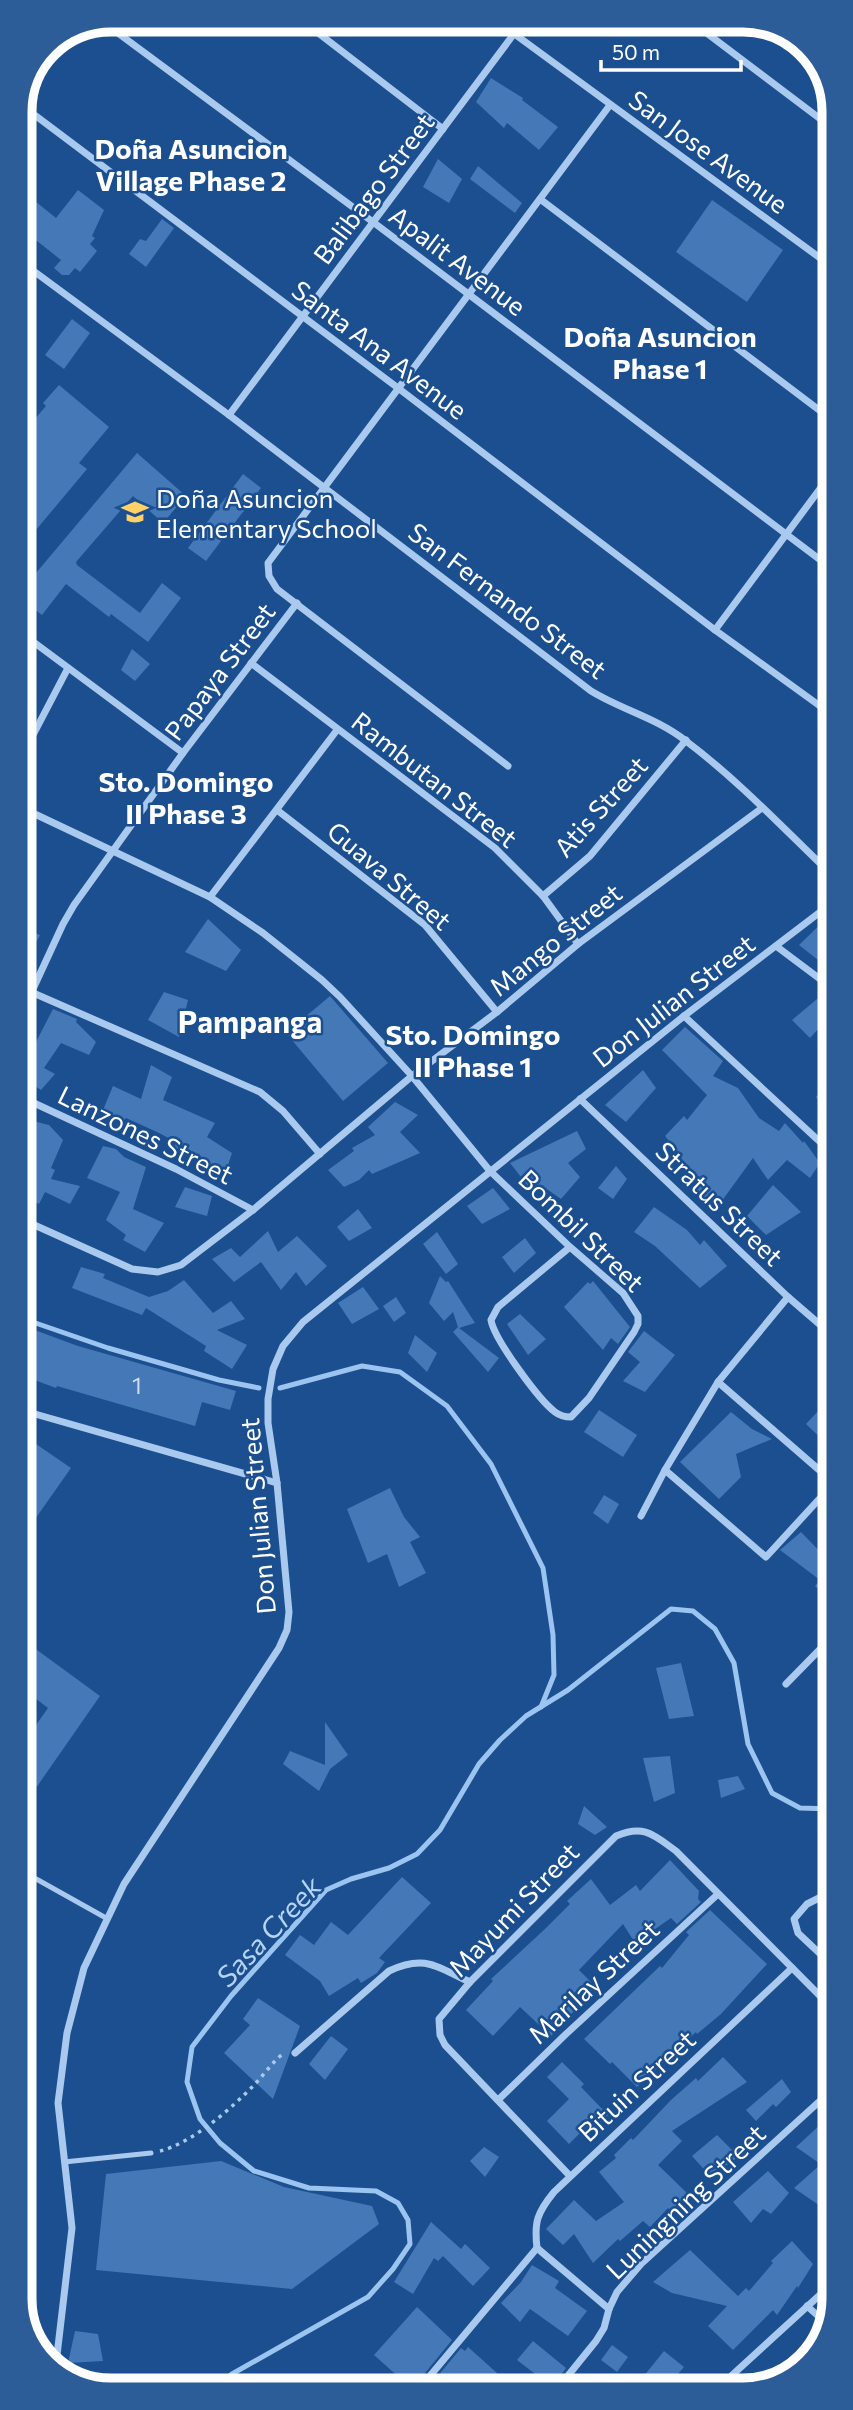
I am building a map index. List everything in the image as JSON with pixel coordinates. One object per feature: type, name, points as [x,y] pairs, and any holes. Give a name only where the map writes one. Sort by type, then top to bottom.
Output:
[{"type":"street","name":"Apalit Avenue","points":[[116,32],[822,562]]},
{"type":"street","points":[[317,32],[443,129]]},
{"type":"street","name":"San Jose Avenue","points":[[511,32],[822,260]]},
{"type":"street","points":[[705,32],[822,120]]},
{"type":"street","name":"Balibago Street","points":[[229,415],[514,34]]},
{"type":"street","points":[[508,766],[277,589],[269,576],[268,563],[610,105]]},
{"type":"street","name":"Santa Ana Avenue","points":[[32,113],[715,630],[822,707]]},
{"type":"street","points":[[540,199],[822,412]]},
{"type":"street","name":"San Fernando Street","points":[[32,270],[229,415],[592,691],[606,700],[652,719],[686,740],[822,865]]},
{"type":"street","points":[[715,630],[822,486]]},
{"type":"street","name":"Papaya Street","points":[[32,990],[63,924],[113,849],[297,603]]},
{"type":"street","points":[[32,641],[183,753]]},
{"type":"street","name":"Rambutan Street","points":[[251,663],[495,849],[543,896],[578,944]]},
{"type":"street","points":[[32,737],[68,668]]},
{"type":"street","points":[[210,897],[337,730]]},
{"type":"street","name":"Atis Street","points":[[543,896],[590,856],[686,740]]},
{"type":"street","name":"Mango Street","points":[[32,1224],[132,1269],[158,1272],[181,1265],[253,1210],[412,1076],[497,1012],[578,944],[762,808]]},
{"type":"street","name":"Guava Street","points":[[277,810],[425,925],[497,1012]]},
{"type":"street","name":"Bombil Street","points":[[32,812],[210,897],[263,933],[340,997],[412,1076],[490,1171],[623,1293],[635,1309],[638,1324],[580,1409],[571,1417],[565,1417],[557,1414],[548,1405],[500,1343],[491,1320],[498,1307],[570,1247]]},
{"type":"street","name":"Don Julian Street","points":[[57,2357],[72,2228],[58,2103],[67,2032],[84,1968],[124,1884],[279,1648],[287,1630],[289,1612],[286,1567],[268,1423],[268,1399],[273,1370],[283,1346],[303,1322],[684,1016],[822,911]]},
{"type":"street","points":[[776,946],[822,980]]},
{"type":"street","points":[[32,992],[260,1092],[283,1111],[320,1154]]},
{"type":"street","points":[[684,1016],[822,1144]]},
{"type":"street","name":"Stratus Street","points":[[580,1099],[822,1326]]},
{"type":"street","name":"Lanzones Street","points":[[32,1102],[176,1169],[253,1210]]},
{"type":"street","points":[[641,1516],[665,1470],[718,1382],[788,1297]]},
{"type":"street","points":[[718,1382],[822,1474]]},
{"type":"street","points":[[32,1413],[277,1483]]},
{"type":"street","points":[[665,1470],[766,1557],[822,1494]]},
{"type":"street","points":[[786,1684],[822,1647]]},
{"type":"street","name":"Mayumi Street","points":[[498,2100],[445,2045],[438,2026],[443,2011],[602,1848],[628,1830],[652,1833],[676,1851],[718,1894]]},
{"type":"street","points":[[718,1894],[822,1998]]},
{"type":"street","name":"Marilay Street","points":[[498,2100],[718,1894]]},
{"type":"street","points":[[822,1896],[807,1904],[794,1919],[798,1933],[822,1956]]},
{"type":"street","points":[[295,2053],[389,1971],[400,1966],[425,1961],[470,1982]]},
{"type":"street","name":"Bituin Street","points":[[537,2248],[535,2230],[543,2205],[570,2176],[792,1968]]},
{"type":"street","points":[[498,2100],[570,2176]]},
{"type":"street","name":"Luningning Street","points":[[566,2378],[596,2341],[604,2328],[617,2292],[641,2264],[822,2100]]},
{"type":"street","points":[[428,2378],[537,2248],[609,2309]]},
{"type":"street","points":[[729,2378],[822,2293]]},
{"type":"street","points":[[807,2306],[819,2317]]},
{"type":"lane","points":[[32,1876],[106,1917]]},
{"type":"lane","points":[[64,2162],[151,2153]]},
{"type":"path","points":[[151,2153],[182,2143],[254,2086],[281,2055],[295,2053]]},
{"type":"building","points":[[491,78],[523,98],[522,100],[558,127],[539,150],[507,123],[504,128],[476,102]]},
{"type":"building","points":[[438,159],[462,179],[449,203],[423,187]]},
{"type":"building","points":[[478,166],[522,203],[515,213],[470,179]]},
{"type":"building","points":[[78,190],[104,210],[92,236],[95,238],[90,244],[97,251],[80,272],[75,268],[69,275],[62,275],[54,268],[61,260],[32,237],[32,199],[56,218]]},
{"type":"building","points":[[712,200],[783,250],[747,302],[676,252]]},
{"type":"building","points":[[162,219],[174,228],[146,267],[129,254],[140,239],[146,241]]},
{"type":"building","points":[[72,319],[90,333],[64,369],[45,355]]},
{"type":"building","points":[[59,385],[109,427],[79,463],[87,469],[32,535],[32,422],[46,406],[43,403]]},
{"type":"building","points":[[137,453],[186,496],[163,523],[133,496],[76,562],[140,613],[162,583],[181,598],[148,642],[111,614],[109,617],[66,584],[42,615],[32,607],[32,578]]},
{"type":"building","points":[[243,474],[261,488],[206,561],[188,548]]},
{"type":"building","points":[[132,649],[150,664],[135,681],[121,670]]},
{"type":"building","points":[[208,919],[241,950],[226,971],[185,952]]},
{"type":"building","points":[[822,923],[822,963],[799,945]]},
{"type":"building","points":[[32,932],[40,935],[32,950]]},
{"type":"building","points":[[164,992],[188,1000],[179,1037],[148,1020]]},
{"type":"building","points":[[330,996],[388,1063],[343,1101],[286,1033]]},
{"type":"building","points":[[817,999],[822,1004],[822,1025],[810,1038],[792,1020]]},
{"type":"building","points":[[53,1009],[77,1019],[76,1022],[96,1042],[89,1055],[61,1043],[44,1068],[55,1074],[41,1090],[32,1086],[32,1057],[36,1042]]},
{"type":"building","points":[[685,1027],[723,1061],[713,1076],[738,1088],[759,1118],[779,1131],[785,1123],[803,1143],[804,1141],[820,1163],[810,1178],[787,1160],[768,1180],[753,1158],[716,1209],[693,1187],[701,1179],[665,1136],[684,1116],[687,1120],[707,1095],[662,1050]]},
{"type":"building","points":[[151,1065],[172,1077],[163,1100],[215,1123],[207,1137],[232,1153],[222,1183],[206,1171],[206,1163],[174,1149],[176,1142],[103,1110],[113,1086],[141,1099]]},
{"type":"building","points":[[643,1070],[656,1088],[626,1122],[605,1105]]},
{"type":"building","points":[[822,1090],[822,1106],[816,1097]]},
{"type":"building","points":[[395,1102],[418,1115],[400,1132],[420,1153],[372,1174],[369,1170],[359,1180],[344,1187],[328,1170],[354,1151],[352,1148],[375,1135],[368,1127]]},
{"type":"building","points":[[32,1121],[49,1125],[63,1140],[51,1168],[55,1170],[51,1179],[80,1186],[70,1204],[45,1192],[39,1204],[32,1200]]},
{"type":"building","points":[[577,1131],[586,1149],[568,1163],[580,1177],[561,1199],[541,1185],[532,1191],[510,1163]]},
{"type":"building","points":[[103,1146],[116,1149],[124,1157],[146,1167],[133,1209],[164,1223],[145,1252],[123,1240],[126,1235],[106,1220],[120,1192],[87,1178]]},
{"type":"building","points":[[616,1166],[627,1179],[613,1199],[598,1188]]},
{"type":"building","points":[[773,1185],[801,1212],[766,1235],[747,1216]]},
{"type":"building","points":[[185,1187],[212,1196],[207,1216],[175,1207]]},
{"type":"building","points":[[493,1188],[510,1209],[482,1224],[467,1206]]},
{"type":"building","points":[[654,1207],[687,1230],[700,1245],[704,1240],[727,1266],[700,1288],[655,1246],[634,1232]]},
{"type":"building","points":[[358,1209],[372,1228],[349,1241],[337,1227]]},
{"type":"building","points":[[268,1231],[278,1252],[297,1236],[327,1266],[306,1286],[296,1272],[281,1290],[261,1262],[234,1282],[212,1259],[231,1248],[240,1257]]},
{"type":"building","points":[[437,1232],[458,1264],[446,1274],[423,1244]]},
{"type":"building","points":[[525,1238],[536,1253],[514,1273],[502,1257]]},
{"type":"building","points":[[81,1267],[105,1274],[103,1278],[149,1297],[168,1291],[184,1280],[213,1313],[231,1301],[245,1319],[217,1330],[247,1345],[232,1369],[204,1351],[206,1346],[146,1308],[142,1315],[72,1288]]},
{"type":"building","points":[[440,1276],[448,1281],[475,1323],[459,1328],[499,1358],[488,1372],[453,1332],[458,1327],[453,1312],[444,1321],[429,1303]]},
{"type":"building","points":[[593,1281],[630,1327],[618,1344],[611,1338],[603,1350],[564,1307],[588,1282],[590,1284]]},
{"type":"building","points":[[363,1287],[379,1309],[352,1324],[338,1303]]},
{"type":"building","points":[[396,1297],[406,1313],[394,1322],[383,1306]]},
{"type":"building","points":[[520,1314],[546,1339],[528,1355],[507,1324]]},
{"type":"building","points":[[32,1329],[78,1346],[236,1391],[230,1410],[202,1402],[195,1426],[57,1386],[56,1388],[32,1379]]},
{"type":"building","points":[[644,1331],[675,1355],[645,1392],[623,1381],[640,1362],[628,1352]]},
{"type":"building","points":[[415,1335],[437,1353],[427,1372],[408,1353]]},
{"type":"building","points":[[822,1407],[822,1439],[806,1424]]},
{"type":"building","points":[[599,1410],[637,1435],[623,1457],[584,1432]]},
{"type":"building","points":[[731,1412],[752,1429],[772,1439],[736,1454],[741,1477],[719,1499],[680,1462]]},
{"type":"building","points":[[36,1444],[71,1468],[32,1523],[32,1450]]},
{"type":"building","points":[[390,1488],[404,1517],[420,1537],[410,1542],[426,1573],[399,1587],[387,1554],[368,1563],[347,1509]]},
{"type":"building","points":[[604,1495],[619,1504],[608,1524],[593,1513]]},
{"type":"building","points":[[801,1532],[822,1554],[822,1592],[815,1586],[820,1580],[780,1550]]},
{"type":"building","points":[[32,1646],[100,1696],[32,1794],[32,1731],[48,1708],[32,1696]]},
{"type":"building","points":[[681,1663],[694,1716],[669,1719],[656,1668]]},
{"type":"building","points":[[325,1722],[348,1755],[330,1769],[319,1791],[283,1764],[290,1751],[325,1765]]},
{"type":"building","points":[[670,1756],[675,1793],[654,1802],[643,1758]]},
{"type":"building","points":[[738,1776],[745,1789],[721,1798],[718,1780]]},
{"type":"building","points":[[584,1806],[607,1827],[595,1835],[578,1824]]},
{"type":"building","points":[[670,1860],[699,1891],[698,1899],[701,1902],[677,1924],[671,1918],[635,1943],[623,1924],[579,1970],[596,1987],[551,2036],[520,2007],[493,2036],[466,2010],[493,1981],[491,1979],[570,1904],[567,1901],[591,1879],[610,1905],[636,1885],[640,1891]]},
{"type":"building","points":[[402,1877],[431,1903],[379,1958],[385,1962],[377,1973],[361,1983],[358,1978],[329,1996],[320,1981],[285,1955],[300,1935],[314,1945],[331,1922],[348,1935]]},
{"type":"building","points":[[710,1910],[767,1964],[721,2014],[697,2034],[696,2032],[637,2087],[584,2039],[660,1966],[662,1968],[689,1935],[686,1932]]},
{"type":"building","points":[[258,1998],[300,2026],[273,2099],[224,2053],[250,2025],[243,2019]]},
{"type":"building","points":[[331,2036],[348,2049],[325,2080],[309,2064]]},
{"type":"building","points":[[723,2057],[747,2082],[672,2131],[682,2141],[658,2165],[687,2193],[687,2199],[673,2213],[668,2208],[650,2227],[643,2221],[620,2241],[618,2239],[593,2263],[574,2234],[563,2245],[546,2229],[574,2200],[596,2221],[624,2202],[599,2172],[616,2158],[614,2155],[631,2138],[633,2140],[671,2100],[696,2078],[698,2081]]},
{"type":"building","points":[[562,2062],[584,2084],[581,2087],[608,2115],[593,2130],[588,2125],[569,2144],[547,2121],[569,2099],[547,2077]]},
{"type":"building","points":[[782,2079],[791,2092],[776,2107],[773,2104],[756,2121],[746,2110]]},
{"type":"building","points":[[821,2124],[822,2125],[822,2165],[796,2147]]},
{"type":"building","points":[[717,2135],[739,2157],[710,2176],[692,2156]]},
{"type":"building","points":[[484,2147],[499,2157],[485,2177],[470,2161]]},
{"type":"building","points":[[221,2161],[284,2187],[372,2206],[379,2224],[292,2289],[96,2270],[106,2174]]},
{"type":"building","points":[[820,2165],[822,2167],[822,2207],[794,2188]]},
{"type":"building","points":[[768,2171],[789,2193],[771,2214],[763,2209],[751,2223],[733,2202]]},
{"type":"building","points":[[431,2222],[461,2249],[465,2244],[490,2268],[473,2286],[443,2256],[438,2261],[434,2258],[413,2294],[394,2282]]},
{"type":"building","points":[[792,2241],[813,2264],[777,2315],[773,2310],[733,2350],[708,2326],[727,2306],[672,2293],[653,2282],[690,2250],[738,2296],[746,2288],[749,2291],[773,2263],[771,2261]]},
{"type":"building","points":[[532,2265],[559,2281],[555,2288],[587,2311],[568,2336],[530,2309],[520,2322],[501,2303],[521,2282]]},
{"type":"building","points":[[417,2307],[452,2340],[421,2378],[400,2378],[374,2355]]},
{"type":"building","points":[[75,2331],[98,2334],[103,2361],[68,2363]]},
{"type":"building","points":[[533,2341],[566,2368],[559,2378],[540,2378],[517,2360]]},
{"type":"building","points":[[612,2345],[628,2357],[617,2372],[601,2360]]},
{"type":"building","points":[[468,2347],[497,2373],[495,2378],[436,2378],[461,2348],[465,2351]]},
{"type":"building","points":[[664,2351],[684,2367],[675,2378],[643,2377]]},
{"type":"waterway","points":[[32,1322],[108,1348],[219,1380],[259,1388]]},
{"type":"waterway","points":[[280,1388],[362,1366],[400,1372],[447,1406],[491,1464],[543,1568],[553,1635],[554,1675],[541,1707]]},
{"type":"waterway","name":"Sasa Creek","points":[[227,2378],[368,2297],[393,2269],[410,2244],[408,2220],[398,2203],[376,2191],[309,2188],[254,2171],[220,2143],[200,2119],[187,2082],[192,2047],[231,1996],[326,1890],[351,1879],[389,1868],[417,1854],[440,1830],[479,1764],[500,1740],[526,1716],[568,1690],[671,1609],[693,1611],[715,1629],[734,1663],[748,1744],[772,1793],[800,1808],[822,1809]]},
{"type":"place","name":"Doña Asuncion Elementary School","points":[[135,512]]},
{"type":"district","name":"Doña Asuncion Village Phase 2","points":[[191,164]]},
{"type":"district","name":"Doña Asuncion Phase 1","points":[[660,352]]},
{"type":"district","name":"Sto. Domingo II Phase 3","points":[[186,797]]},
{"type":"district","name":"Pampanga","points":[[250,1020]]},
{"type":"district","name":"Sto. Domingo II Phase 1","points":[[473,1050]]}]
